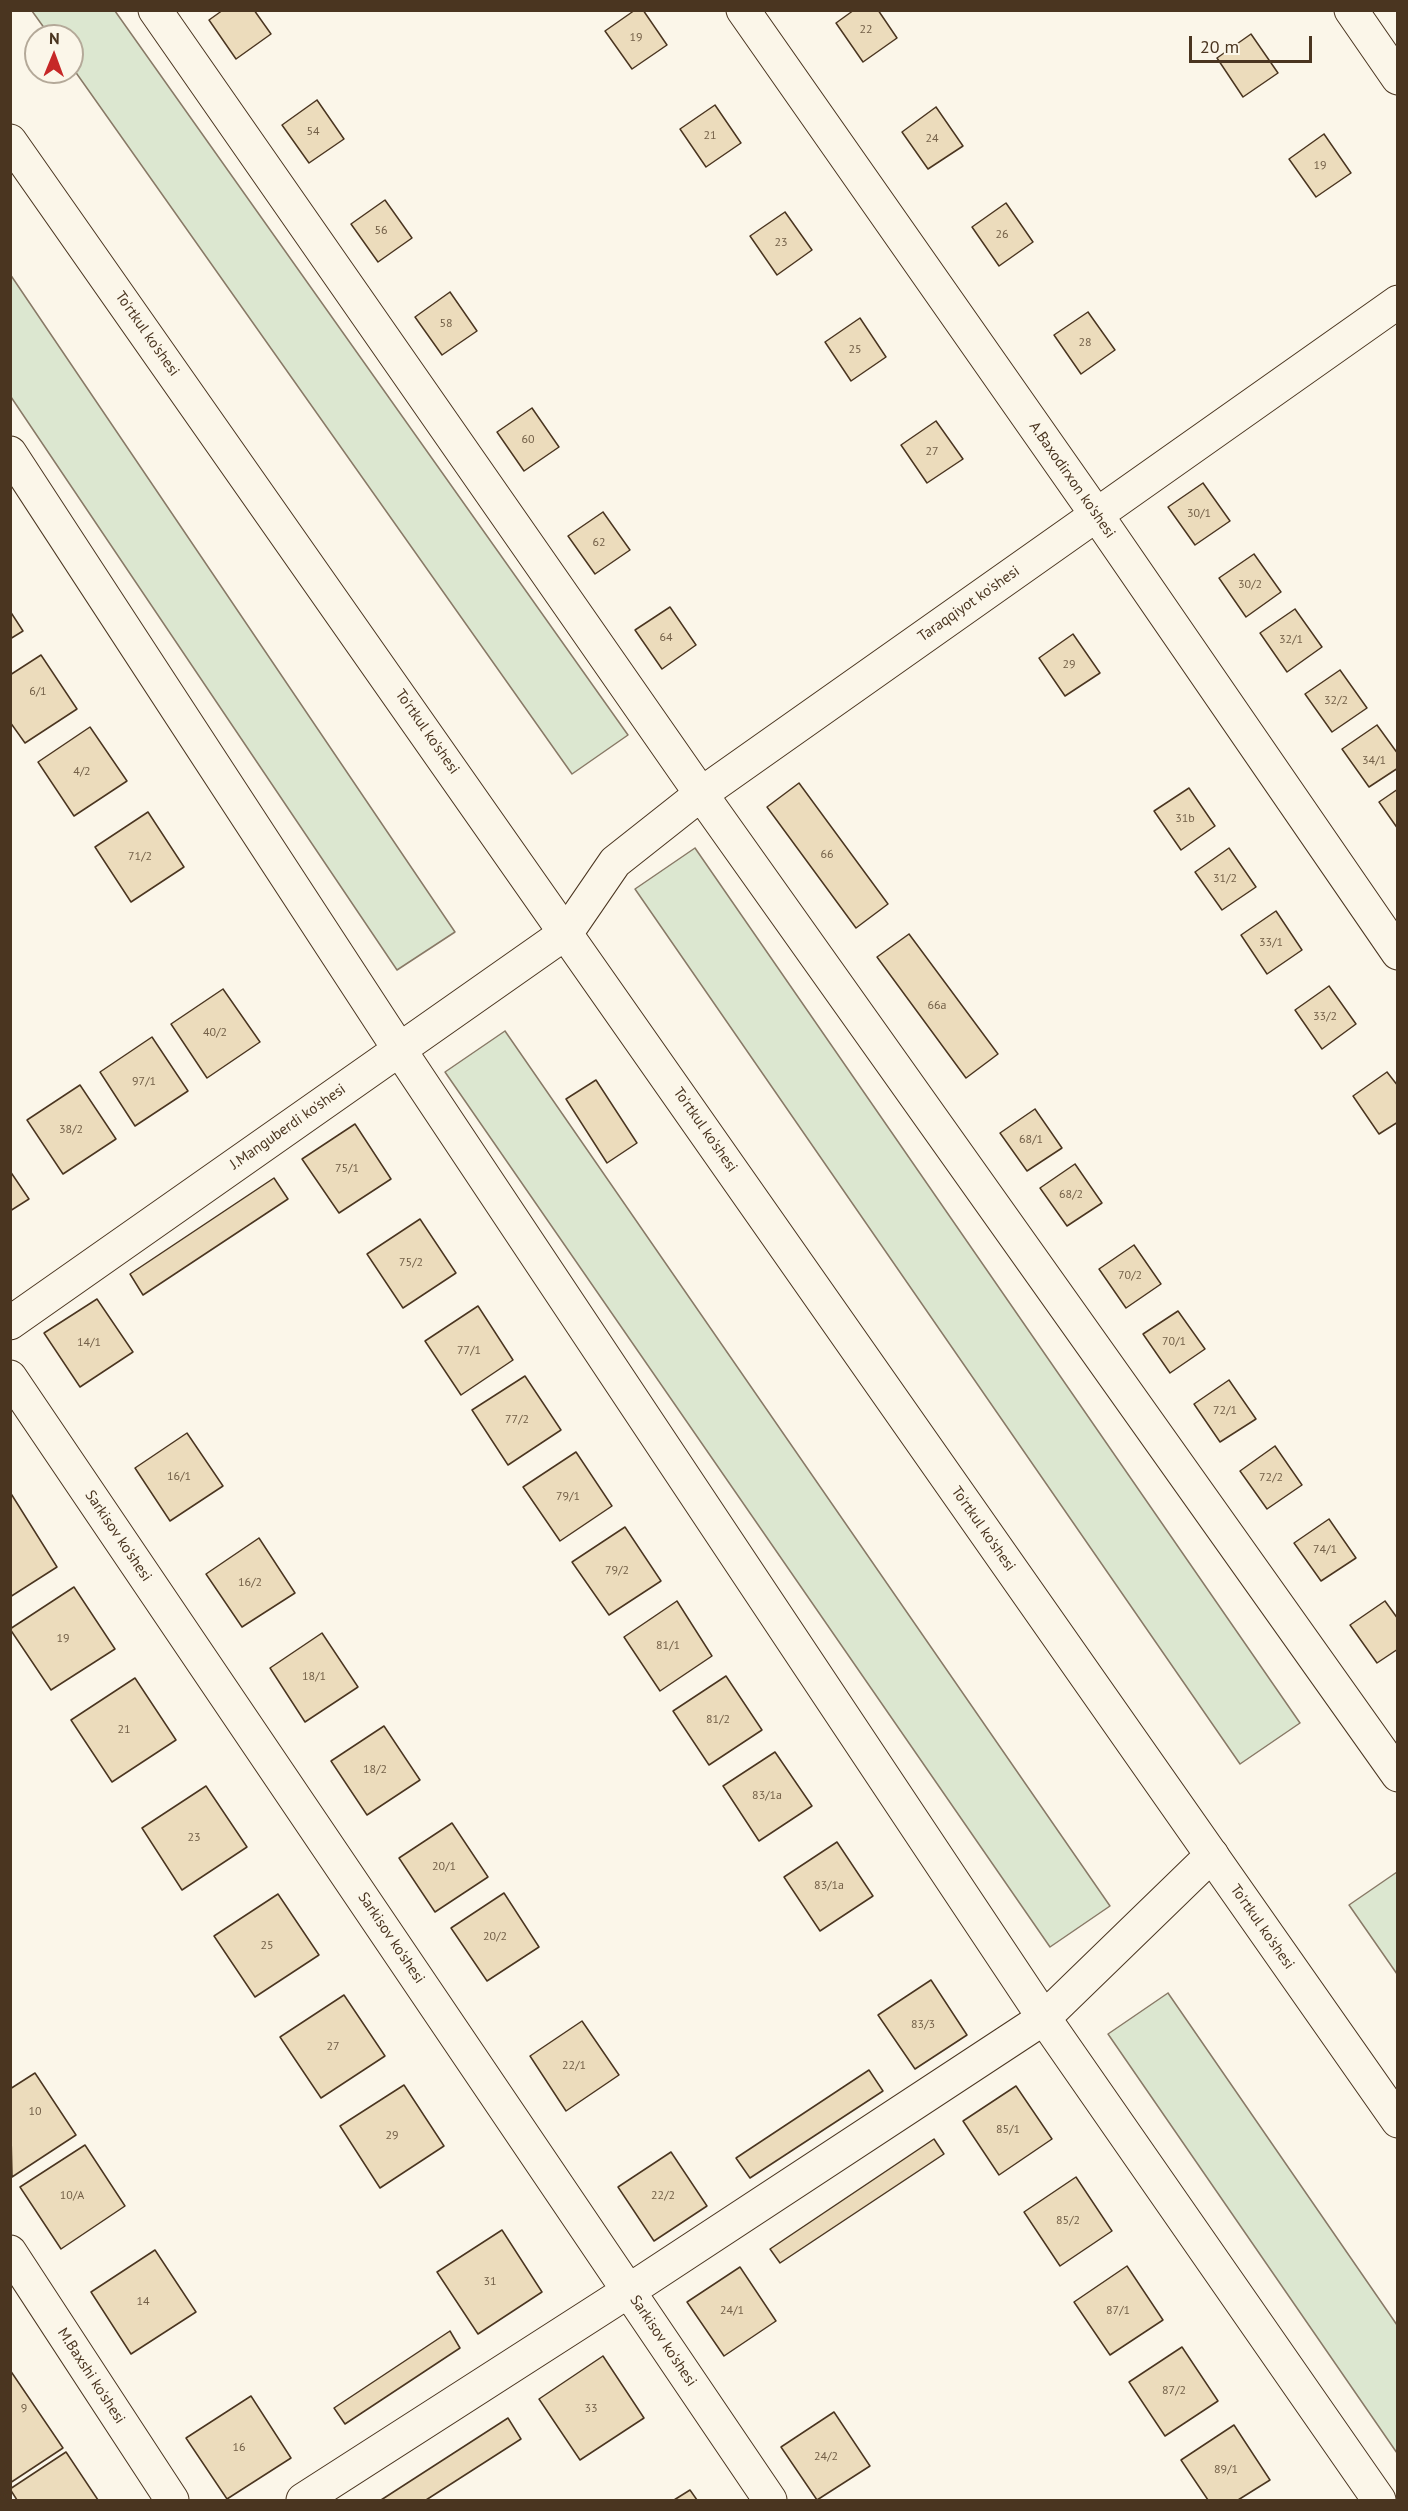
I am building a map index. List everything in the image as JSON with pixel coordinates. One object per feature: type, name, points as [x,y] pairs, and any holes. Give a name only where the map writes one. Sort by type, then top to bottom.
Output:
[{"type":"street","points":[[155,10],[701,794],[1394,1762]]},
{"type":"street","name":"A.Baxodirxon ko'shesi","points":[[743,10],[1096,514],[1398,953]]},
{"type":"street","points":[[1351,10],[1398,78]]},
{"type":"street","name":"To'rtkul ko'shesi","points":[[10,141],[567,932],[1398,2121]]},
{"type":"street","name":"Taraqqiyot ko'shesi","points":[[567,932],[615,862],[701,794],[1398,302]]},
{"type":"street","points":[[10,453],[399,1049],[1044,2018],[1379,2500]]},
{"type":"street","name":"J.Manguberdi ko'shesi","points":[[10,1323],[567,932]]},
{"type":"street","name":"Sarkisov ko'shesi","points":[[10,1377],[770,2500]]},
{"type":"street","points":[[303,2500],[630,2290],[1044,2018],[1212,1856]]},
{"type":"street","name":"M.Baxshi ko'shesi","points":[[10,2252],[172,2500]]},
{"type":"green space","points":[[32,11],[115,11],[628,735],[572,774],[84,84],[84,24],[41,24]]},
{"type":"green space","points":[[10,274],[455,932],[397,970],[11,397]]},
{"type":"green space","points":[[695,848],[1300,1723],[1240,1764],[635,889]]},
{"type":"green space","points":[[505,1031],[1110,1906],[1050,1947],[445,1072]]},
{"type":"green space","points":[[1397,1872],[1397,1974],[1349,1905]]},
{"type":"green space","points":[[1168,1993],[1397,2325],[1397,2453],[1108,2034]]},
{"type":"building","points":[[223,10],[254,10],[271,34],[236,59],[209,20]]},
{"type":"building","points":[[635,10],[643,10],[667,45],[632,69],[605,31]]},
{"type":"building","points":[[854,10],[878,10],[897,38],[863,62],[836,23]]},
{"type":"building","points":[[1251,34],[1278,73],[1243,97],[1217,58]]},
{"type":"building","points":[[317,100],[344,139],[309,163],[282,125]]},
{"type":"building","points":[[715,105],[741,143],[706,167],[680,129]]},
{"type":"building","points":[[936,107],[963,146],[928,169],[902,132]]},
{"type":"building","points":[[1324,134],[1351,173],[1316,197],[1289,159]]},
{"type":"building","points":[[385,200],[412,238],[378,262],[351,224]]},
{"type":"building","points":[[1006,203],[1033,242],[999,266],[972,227]]},
{"type":"building","points":[[785,212],[812,250],[777,275],[750,236]]},
{"type":"building","points":[[450,292],[477,331],[442,355],[415,317]]},
{"type":"building","points":[[1088,312],[1115,350],[1081,374],[1054,335]]},
{"type":"building","points":[[860,318],[886,357],[851,381],[825,342]]},
{"type":"building","points":[[532,408],[559,447],[524,471],[497,432]]},
{"type":"building","points":[[936,421],[963,459],[927,483],[901,445]]},
{"type":"building","points":[[1203,483],[1230,521],[1195,545],[1168,507]]},
{"type":"building","points":[[603,512],[630,550],[595,574],[568,536]]},
{"type":"building","points":[[1254,554],[1281,592],[1246,617],[1219,578]]},
{"type":"building","points":[[670,607],[696,645],[662,669],[635,630]]},
{"type":"building","points":[[1295,609],[1322,647],[1287,672],[1260,633]]},
{"type":"building","points":[[10,611],[23,631],[10,639]]},
{"type":"building","points":[[1073,634],[1100,673],[1065,696],[1039,658]]},
{"type":"building","points":[[41,655],[77,709],[25,743],[10,722],[10,675]]},
{"type":"building","points":[[1340,670],[1367,708],[1332,732],[1305,694]]},
{"type":"building","points":[[1377,725],[1398,754],[1398,768],[1369,787],[1342,749]]},
{"type":"building","points":[[90,727],[127,781],[74,816],[38,762]]},
{"type":"building","points":[[799,783],[888,904],[856,928],[767,807]]},
{"type":"building","points":[[1189,788],[1215,826],[1181,850],[1154,811]]},
{"type":"building","points":[[1398,789],[1398,829],[1379,802]]},
{"type":"building","points":[[148,812],[184,867],[131,902],[95,847]]},
{"type":"building","points":[[1229,848],[1256,887],[1222,910],[1195,872]]},
{"type":"building","points":[[1276,911],[1302,950],[1267,974],[1241,935]]},
{"type":"building","points":[[909,934],[998,1054],[966,1078],[877,957]]},
{"type":"building","points":[[1329,986],[1356,1024],[1322,1049],[1295,1010]]},
{"type":"building","points":[[223,989],[260,1042],[207,1078],[171,1024]]},
{"type":"building","points":[[152,1037],[188,1091],[135,1126],[100,1072]]},
{"type":"building","points":[[1387,1072],[1398,1086],[1398,1122],[1379,1134],[1353,1096]]},
{"type":"building","points":[[596,1080],[637,1143],[607,1163],[566,1099]]},
{"type":"building","points":[[80,1085],[116,1139],[63,1174],[27,1120]]},
{"type":"building","points":[[1035,1109],[1062,1148],[1027,1171],[1000,1133]]},
{"type":"building","points":[[355,1124],[391,1179],[339,1213],[302,1159]]},
{"type":"building","points":[[1075,1164],[1102,1203],[1067,1226],[1040,1188]]},
{"type":"building","points":[[10,1171],[29,1199],[10,1211]]},
{"type":"building","points":[[274,1178],[288,1199],[143,1295],[130,1274]]},
{"type":"building","points":[[420,1219],[456,1273],[403,1308],[367,1254]]},
{"type":"building","points":[[1134,1245],[1161,1284],[1126,1308],[1099,1269]]},
{"type":"building","points":[[97,1299],[133,1352],[80,1387],[44,1333]]},
{"type":"building","points":[[478,1306],[513,1360],[461,1395],[425,1341]]},
{"type":"building","points":[[1178,1311],[1205,1349],[1170,1373],[1143,1334]]},
{"type":"building","points":[[525,1376],[561,1430],[508,1465],[472,1410]]},
{"type":"building","points":[[1229,1380],[1256,1419],[1220,1442],[1194,1404]]},
{"type":"building","points":[[187,1433],[223,1486],[170,1521],[135,1468]]},
{"type":"building","points":[[1275,1446],[1302,1485],[1267,1509],[1240,1471]]},
{"type":"building","points":[[576,1452],[612,1506],[560,1541],[523,1487]]},
{"type":"building","points":[[10,1492],[57,1567],[10,1597]]},
{"type":"building","points":[[1329,1519],[1356,1558],[1321,1581],[1294,1543]]},
{"type":"building","points":[[625,1527],[661,1581],[609,1615],[572,1562]]},
{"type":"building","points":[[259,1538],[295,1593],[242,1627],[206,1574]]},
{"type":"building","points":[[74,1587],[115,1649],[51,1690],[10,1629]]},
{"type":"building","points":[[677,1601],[712,1656],[660,1691],[624,1637]]},
{"type":"building","points":[[1385,1601],[1398,1619],[1398,1649],[1377,1663],[1350,1625]]},
{"type":"building","points":[[322,1633],[358,1687],[305,1722],[270,1668]]},
{"type":"building","points":[[726,1676],[762,1730],[709,1765],[673,1711]]},
{"type":"building","points":[[135,1678],[176,1740],[112,1782],[71,1720]]},
{"type":"building","points":[[384,1726],[420,1780],[367,1815],[331,1761]]},
{"type":"building","points":[[775,1752],[812,1806],[759,1841],[723,1786]]},
{"type":"building","points":[[206,1786],[247,1847],[182,1890],[142,1828]]},
{"type":"building","points":[[452,1823],[488,1877],[435,1912],[399,1858]]},
{"type":"building","points":[[837,1842],[873,1896],[820,1931],[784,1877]]},
{"type":"building","points":[[504,1893],[539,1947],[487,1981],[451,1928]]},
{"type":"building","points":[[278,1894],[319,1955],[255,1997],[214,1936]]},
{"type":"building","points":[[931,1980],[967,2035],[915,2069],[878,2015]]},
{"type":"building","points":[[344,1995],[385,2056],[321,2098],[280,2037]]},
{"type":"building","points":[[582,2021],[619,2075],[566,2111],[530,2056]]},
{"type":"building","points":[[869,2070],[883,2091],[750,2178],[736,2158]]},
{"type":"building","points":[[35,2073],[76,2135],[12,2177],[10,2089]]},
{"type":"building","points":[[404,2085],[444,2146],[380,2188],[340,2126]]},
{"type":"building","points":[[1016,2086],[1052,2139],[999,2175],[963,2121]]},
{"type":"building","points":[[934,2139],[944,2154],[780,2263],[770,2249]]},
{"type":"building","points":[[85,2145],[125,2206],[61,2249],[20,2187]]},
{"type":"building","points":[[671,2152],[707,2206],[654,2241],[618,2187]]},
{"type":"building","points":[[1076,2177],[1112,2231],[1060,2266],[1024,2212]]},
{"type":"building","points":[[502,2230],[542,2292],[478,2334],[437,2272]]},
{"type":"building","points":[[155,2250],[196,2312],[131,2354],[91,2292]]},
{"type":"building","points":[[1127,2266],[1163,2320],[1110,2355],[1074,2302]]},
{"type":"building","points":[[740,2267],[776,2321],[724,2356],[687,2302]]},
{"type":"building","points":[[450,2331],[460,2348],[345,2424],[334,2408]]},
{"type":"building","points":[[1182,2347],[1218,2401],[1165,2436],[1129,2382]]},
{"type":"building","points":[[603,2356],[644,2418],[580,2460],[539,2399]]},
{"type":"building","points":[[10,2370],[63,2448],[10,2483]]},
{"type":"building","points":[[251,2396],[291,2458],[227,2499],[186,2438]]},
{"type":"building","points":[[834,2412],[870,2466],[817,2500],[781,2447]]},
{"type":"building","points":[[508,2418],[521,2439],[426,2500],[381,2500]]},
{"type":"building","points":[[1234,2425],[1270,2480],[1238,2500],[1208,2500],[1181,2460]]},
{"type":"building","points":[[66,2452],[98,2500],[17,2500],[10,2489]]},
{"type":"building","points":[[690,2490],[697,2500],[674,2500]]}]
